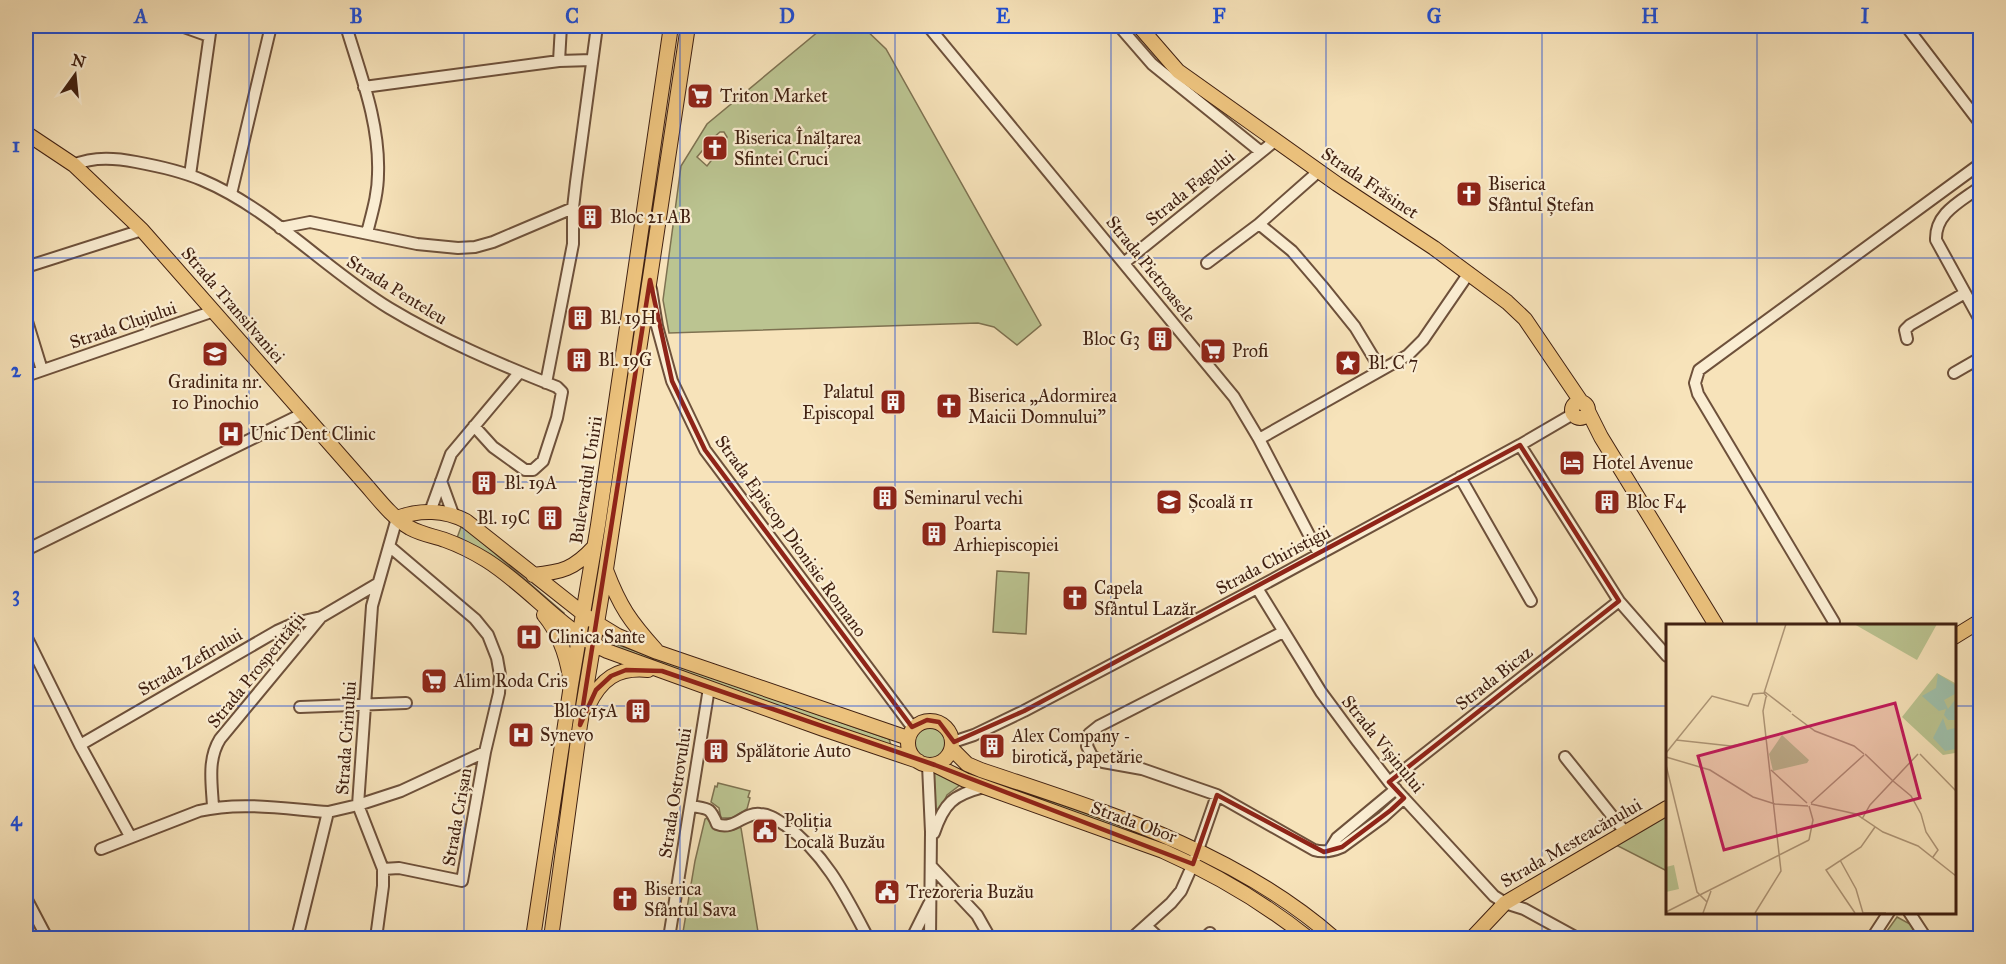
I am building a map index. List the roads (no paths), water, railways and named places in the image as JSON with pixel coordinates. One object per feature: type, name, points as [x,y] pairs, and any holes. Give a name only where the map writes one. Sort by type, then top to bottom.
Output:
[{"type":"main road","name":"Bulevardul Unirii","points":[[533,939],[594,548],[671,26]]},
{"type":"main road","name":"Bulevardul Unirii","points":[[551,939],[580,725],[606,569],[688,26]]},
{"type":"main road","name":"Strada Frăsinet","points":[[1143,29],[1178,71],[1469,273],[1507,302],[1525,319],[1560,370],[1578,411]]},
{"type":"main road","name":"Strada Transilvaniei","points":[[26,134],[74,165],[142,230],[397,518],[411,529],[444,540],[485,559],[525,589],[563,624],[594,645],[662,671]]},
{"type":"main road","points":[[1578,411],[1601,437],[1715,624]]},
{"type":"main road","points":[[397,518],[430,512],[453,514],[466,521],[583,614],[618,636],[657,652],[911,733]]},
{"type":"main road","points":[[426,534],[430,512]]},
{"type":"main road","points":[[444,540],[453,514]]},
{"type":"main road","points":[[533,575],[568,569],[583,560],[594,548]]},
{"type":"main road","points":[[606,569],[623,610],[657,652]]},
{"type":"main road","points":[[525,589],[559,638],[564,649],[571,685]]},
{"type":"main road","points":[[1955,636],[1980,621]]},
{"type":"main road","points":[[580,725],[596,690],[611,676],[626,670],[662,671]]},
{"type":"main road","name":"Strada Obor","points":[[662,671],[927,763],[964,780],[1163,851],[1193,864],[1255,900],[1308,939]]},
{"type":"main road","points":[[927,720],[939,722],[949,730],[952,746],[945,759],[927,763],[909,750],[911,733],[927,720]]},
{"type":"main road","name":"Strada Obor","points":[[952,746],[967,764],[981,770],[1074,802],[1197,849],[1290,902],[1334,939]]},
{"type":"main road","name":"Strada Mesteacănului","points":[[1472,939],[1505,903],[1666,809]]},
{"type":"street","points":[[181,26],[210,31],[190,175]]},
{"type":"street","points":[[231,194],[272,26]]},
{"type":"street","points":[[346,26],[376,137],[377,191],[367,233]]},
{"type":"street","points":[[559,62],[561,26]]},
{"type":"street","points":[[474,426],[493,447],[525,470],[533,470],[543,461],[563,395],[560,389],[546,383],[572,251],[573,208],[597,26]]},
{"type":"street","name":"Strada Pietroasele","points":[[928,26],[1125,262],[1234,397],[1259,439],[1319,554]]},
{"type":"street","points":[[1119,26],[1152,64],[1262,152]]},
{"type":"street","points":[[1906,26],[1980,123]]},
{"type":"street","points":[[364,87],[559,62],[592,60]]},
{"type":"street","name":"Strada Fagului","points":[[1125,262],[1276,140]]},
{"type":"street","name":"Strada Penteleu","points":[[74,165],[88,160],[116,159],[150,164],[190,175],[231,194],[383,304],[431,332],[519,373],[546,383]]},
{"type":"street","points":[[1834,622],[1698,394],[1695,383],[1699,370],[1980,164]]},
{"type":"street","points":[[1207,263],[1259,224],[1319,171]]},
{"type":"street","points":[[1980,187],[1944,214],[1936,228],[1936,240],[1980,320]]},
{"type":"street","points":[[280,228],[310,222],[438,247],[475,247],[493,242],[573,208]]},
{"type":"street","points":[[1259,224],[1292,251],[1322,286],[1355,327],[1381,370]]},
{"type":"street","points":[[26,267],[142,230]]},
{"type":"street","points":[[1259,439],[1408,355],[1423,340],[1469,273]]},
{"type":"street","name":"Strada Episcop Dionisie Romano","points":[[650,280],[657,326],[672,381],[705,450],[911,733]]},
{"type":"street","points":[[1907,339],[1905,330],[1910,325],[1965,292]]},
{"type":"street","name":"Strada Clujului","points":[[26,376],[214,311]]},
{"type":"street","points":[[26,318],[42,370]]},
{"type":"street","points":[[1954,373],[1980,358]]},
{"type":"street","points":[[430,512],[451,454],[519,373]]},
{"type":"street","name":"Strada Chiristigii","points":[[952,746],[1024,711],[1257,588],[1578,411]]},
{"type":"street","points":[[26,550],[304,413]]},
{"type":"street","points":[[1520,445],[1619,601],[1666,655]]},
{"type":"street","points":[[1460,477],[1531,601]]},
{"type":"street","points":[[441,481],[453,514]]},
{"type":"street","name":"Strada Crinului","points":[[297,939],[328,812],[358,805],[372,606],[397,518]]},
{"type":"street","name":"Strada Crișan","points":[[383,869],[399,868],[462,881],[485,753],[499,693],[500,675],[497,658],[488,636],[460,606],[389,546]]},
{"type":"street","name":"Strada Prosperității","points":[[213,807],[211,770],[214,750],[220,739],[321,617],[377,584]]},
{"type":"street","name":"Strada Vișinului","points":[[1257,588],[1321,692],[1393,786],[1494,896],[1505,903],[1524,909],[1577,939]]},
{"type":"street","name":"Strada Bicaz","points":[[1393,786],[1619,601]]},
{"type":"street","name":"Strada Zefirului","points":[[80,745],[277,631],[295,623],[321,617]]},
{"type":"street","points":[[1282,632],[1099,726],[1089,734],[1087,746],[1092,756],[1103,762],[1142,769],[1217,795],[1314,850],[1329,851],[1342,847],[1383,817],[1404,798]]},
{"type":"street","points":[[26,636],[80,745],[130,836]]},
{"type":"street","name":"Strada Ostrovului","points":[[669,939],[709,688]]},
{"type":"street","points":[[300,708],[406,703]]},
{"type":"street","name":"Strada Crișan","points":[[358,805],[401,790],[485,753]]},
{"type":"street","points":[[1565,757],[1625,832]]},
{"type":"street","points":[[927,763],[931,842],[930,939]]},
{"type":"street","points":[[1329,851],[1337,838],[1393,786]]},
{"type":"street","points":[[931,842],[938,821],[948,804],[965,792],[984,787]]},
{"type":"street","name":"Strada Obor","points":[[1197,849],[1217,795]]},
{"type":"street","points":[[358,805],[383,869],[376,939]]},
{"type":"street","points":[[691,806],[708,809],[715,815],[717,824],[720,826],[729,826],[751,815],[762,814],[776,819],[796,833],[814,849],[829,870],[868,939]]},
{"type":"street","points":[[101,849],[130,836],[213,807],[328,812]]},
{"type":"street","points":[[1132,939],[1181,891],[1197,849]]},
{"type":"street","points":[[931,866],[977,915],[990,939]]},
{"type":"street","points":[[26,898],[47,939]]},
{"type":"street","points":[[912,939],[930,901]]},
{"type":"street","points":[[1872,939],[1888,913]]},
{"type":"street","points":[[1910,913],[1926,939]]},
{"type":"street","points":[[1146,926],[1159,939]]},
{"type":"place","name":"Triton Market","points":[[700,96]]},
{"type":"place","name":"Biserica Înălțarea Sfintei Cruci","points":[[715,148]]},
{"type":"place","name":"Biserica Sfântul Ștefan","points":[[1469,194]]},
{"type":"place","name":"Bloc 21 AB","points":[[590,217]]},
{"type":"place","name":"Bl. 19H","points":[[580,318]]},
{"type":"place","name":"Bloc G3","points":[[1160,339]]},
{"type":"place","name":"Profi","points":[[1213,351]]},
{"type":"place","name":"Gradinita nr. 10 Pinochio","points":[[215,354]]},
{"type":"place","name":"Bl. 19G","points":[[579,360]]},
{"type":"place","name":"Bl. C 7","points":[[1348,363]]},
{"type":"place","name":"Palatul Episcopal","points":[[893,402]]},
{"type":"place","name":"Biserica „Adormirea Maicii Domnului”","points":[[949,406]]},
{"type":"place","name":"Unic Dent Clinic","points":[[231,434]]},
{"type":"place","name":"Hotel Avenue","points":[[1572,463]]},
{"type":"place","name":"Bl. 19A","points":[[484,483]]},
{"type":"place","name":"Seminarul vechi","points":[[885,498]]},
{"type":"place","name":"Școală 11","points":[[1169,502]]},
{"type":"place","name":"Bloc F4","points":[[1607,502]]},
{"type":"place","name":"Bl. 19C","points":[[550,518]]},
{"type":"place","name":"Poarta Arhiepiscopiei","points":[[934,534]]},
{"type":"place","name":"Capela Sfântul Lazăr","points":[[1075,598]]},
{"type":"place","name":"Clinica Sante","points":[[529,637]]},
{"type":"place","name":"Alim Roda Cris","points":[[434,681]]},
{"type":"place","name":"Bloc 15A","points":[[638,711]]},
{"type":"place","name":"Synevo","points":[[521,735]]},
{"type":"place","name":"Alex Company - birotică, papetărie","points":[[992,746]]},
{"type":"place","name":"Spălătorie Auto","points":[[716,751]]},
{"type":"place","name":"Poliția Locală Buzău","points":[[765,831]]},
{"type":"place","name":"Trezoreria Buzău","points":[[887,892]]},
{"type":"place","name":"Biserica Sfântul Sava","points":[[625,899]]}]
